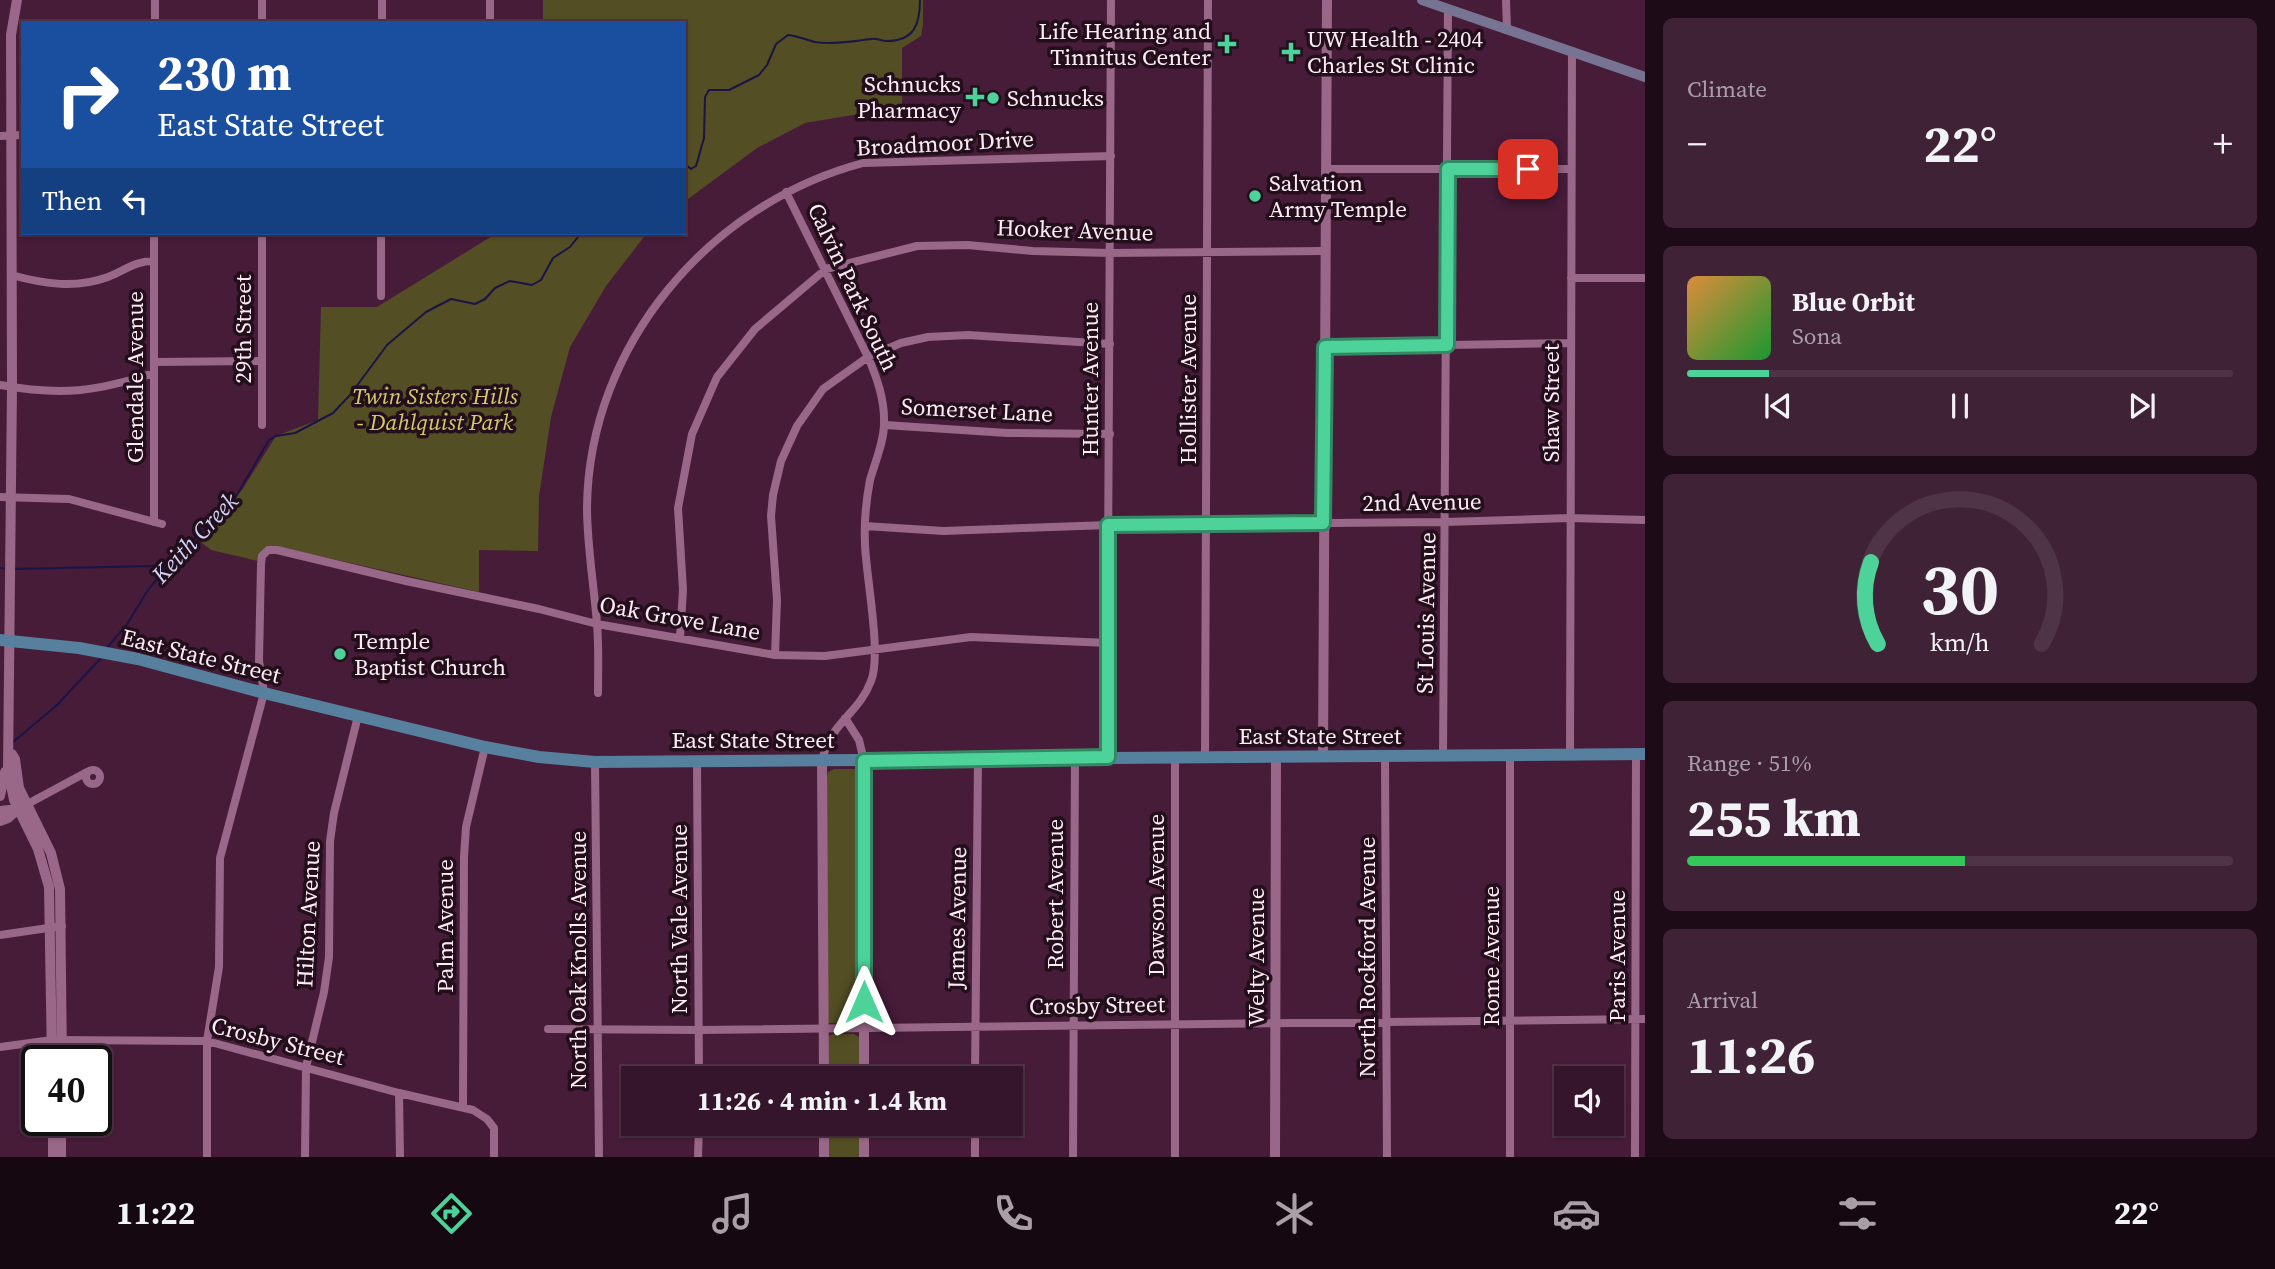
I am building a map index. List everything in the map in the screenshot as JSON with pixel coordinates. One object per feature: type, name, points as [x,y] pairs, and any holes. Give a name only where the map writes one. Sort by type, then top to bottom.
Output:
[{"type":"main road","points":[[1422,0],[1645,77]]},
{"type":"main road","name":"East State Street","points":[[5,640],[79,648],[138,659],[485,747],[539,757],[595,762],[1641,754]]},
{"type":"street","points":[[17,0],[11,35],[5,136],[11,275],[12,387],[5,497],[9,559],[5,640],[10,735],[9,778],[45,869],[56,927],[58,1045]]},
{"type":"street","points":[[155,0],[155,21]]},
{"type":"street","points":[[262,0],[262,21]]},
{"type":"street","points":[[382,0],[382,21]]},
{"type":"street","points":[[490,0],[490,21]]},
{"type":"street","name":"Hunter Avenue","points":[[1108,757],[1111,0]]},
{"type":"street","name":"Hollister Avenue","points":[[1205,757],[1208,0]]},
{"type":"street","points":[[1323,755],[1327,0]]},
{"type":"street","points":[[1506,0],[1507,29]]},
{"type":"street","name":"St Louis Avenue","points":[[1443,756],[1448,9]]},
{"type":"street","name":"Shaw Street","points":[[1570,755],[1572,51]]},
{"type":"street","name":"Broadmoor Drive","points":[[598,693],[597,624],[587,507],[592,460],[601,417],[620,369],[658,300],[687,266],[721,235],[752,213],[786,192],[834,170],[863,163],[1111,156]]},
{"type":"street","points":[[1326,169],[1571,169]]},
{"type":"street","name":"Calvin Park South","points":[[786,192],[826,269],[879,383],[884,425],[870,483],[865,526],[874,651],[872,679],[863,696],[831,734],[825,745],[822,761]]},
{"type":"street","name":"Glendale Avenue","points":[[5,497],[69,499],[158,523],[154,235]]},
{"type":"street","name":"29th Street","points":[[262,235],[262,425]]},
{"type":"street","points":[[381,235],[381,296]]},
{"type":"street","name":"Hooker Avenue","points":[[826,269],[917,246],[967,245],[1033,251],[1110,253],[1325,251]]},
{"type":"street","points":[[11,275],[50,284],[78,284],[110,276],[138,262],[154,261]]},
{"type":"street","points":[[680,638],[683,590],[678,508],[692,434],[717,377],[755,329],[826,269]]},
{"type":"street","points":[[1571,278],[1645,278]]},
{"type":"street","points":[[775,655],[777,600],[771,516],[773,495],[781,461],[797,426],[823,389],[868,357],[901,343],[928,337],[968,335],[1110,344]]},
{"type":"street","points":[[1325,347],[1570,343]]},
{"type":"street","points":[[154,362],[262,361]]},
{"type":"street","points":[[0,385],[51,392],[81,392],[116,386],[154,373]]},
{"type":"street","name":"Somerset Lane","points":[[884,425],[1007,433],[1110,434]]},
{"type":"street","name":"2nd Avenue","points":[[865,526],[943,531],[1108,525],[1446,522],[1569,518],[1645,520]]},
{"type":"street","name":"Oak Grove Lane","points":[[264,693],[259,661],[261,564],[262,556],[268,550],[540,609],[597,624],[775,655],[825,656],[971,637],[1108,643]]},
{"type":"street","points":[[207,1157],[207,1041],[219,967],[220,858],[264,693]]},
{"type":"street","name":"Hilton Avenue","points":[[305,1157],[306,1067],[328,969],[329,853],[332,822],[358,716]]},
{"type":"street","points":[[845,718],[859,740],[864,761],[864,1066]]},
{"type":"street","name":"Palm Avenue","points":[[463,1107],[464,848],[485,747]]},
{"type":"street","points":[[0,796],[10,751]]},
{"type":"street","name":"Paris Avenue","points":[[1635,1157],[1640,1019],[1641,754]]},
{"type":"street","name":"Rome Avenue","points":[[1510,755],[1510,1157]]},
{"type":"street","name":"Robert Avenue","points":[[1073,1157],[1075,757]]},
{"type":"street","name":"Welty Avenue","points":[[1275,1157],[1276,757]]},
{"type":"street","name":"North Rockford Avenue","points":[[1385,757],[1387,1157]]},
{"type":"street","name":"Dawson Avenue","points":[[1175,758],[1175,1157]]},
{"type":"street","name":"James Avenue","points":[[975,1066],[978,759]]},
{"type":"street","name":"North Vale Avenue","points":[[697,761],[699,1066]]},
{"type":"street","points":[[822,761],[824,1066]]},
{"type":"street","name":"North Oak Knolls Avenue","points":[[595,762],[598,1157]]},
{"type":"street","points":[[0,821],[22,806],[87,772]]},
{"type":"street","points":[[0,811],[22,806]]},
{"type":"street","points":[[0,935],[56,927]]},
{"type":"street","name":"Crosby Street","points":[[548,1029],[699,1030],[1640,1019]]},
{"type":"street","points":[[56,1045],[57,1040]]},
{"type":"street","name":"Crosby Street","points":[[0,1047],[57,1040],[207,1041],[400,1093],[463,1107],[487,1119],[494,1129],[494,1157]]},
{"type":"street","points":[[400,1093],[400,1157]]},
{"type":"street","points":[[52,1136],[53,1157]]},
{"type":"street","points":[[61,1136],[61,1157]]},
{"type":"street","points":[[698,1136],[698,1157]]},
{"type":"street","points":[[824,1136],[824,1157]]},
{"type":"street","points":[[864,1136],[864,1157]]},
{"type":"street","points":[[975,1136],[975,1157]]},
{"type":"green space","points":[[543,0],[923,0],[921,36],[902,48],[902,116],[853,115],[805,123],[757,148],[686,201],[686,21],[543,21]]},
{"type":"green space","name":"Twin Sisters Hills - Dahlquist Park","points":[[494,235],[645,235],[606,286],[570,347],[551,417],[539,496],[538,551],[479,550],[479,592],[275,546],[265,547],[258,561],[211,550],[202,543],[213,519],[242,490],[276,436],[318,420],[321,307],[377,307]]},
{"type":"green space","points":[[834,769],[855,769],[859,776],[859,1021],[853,1024],[828,1023],[826,778],[828,772]]},
{"type":"green space","points":[[854,1034],[859,1037],[860,1066],[827,1066],[828,1036]]},
{"type":"green space","points":[[827,1136],[860,1136],[860,1157],[827,1157]]},
{"type":"waterway","name":"Keith Creek","points":[[686,165],[691,169],[696,166],[704,138],[705,97],[709,90],[729,90],[759,75],[767,65],[776,44],[788,35],[822,43],[904,38],[917,23],[920,0]]},
{"type":"waterway","name":"Keith Creek","points":[[107,648],[127,624],[162,573],[165,564],[234,500],[269,440],[295,433],[333,413],[350,395],[387,345],[426,312],[451,299],[475,304],[485,299],[495,288],[510,281],[532,285],[541,280],[553,258],[570,247],[579,235]]},
{"type":"waterway","points":[[13,569],[164,564]]},
{"type":"waterway","points":[[0,568],[7,569]]},
{"type":"waterway","name":"Keith Creek","points":[[13,742],[56,706],[102,657]]},
{"type":"place","name":"Life Hearing and Tinnitus Center","points":[[1227,44]]},
{"type":"place","name":"UW Health - 2404 Charles St Clinic","points":[[1291,52]]},
{"type":"place","name":"Schnucks Pharmacy","points":[[975,97]]},
{"type":"place","name":"Schnucks","points":[[993,98]]},
{"type":"place","name":"Salvation Army Temple","points":[[1255,196]]},
{"type":"place","name":"Temple Baptist Church","points":[[340,654]]},
{"type":"route","points":[[864,1002],[864,761],[1108,757],[1108,525],[1323,523],[1325,347],[1447,345],[1448,169],[1528,169]]}]
